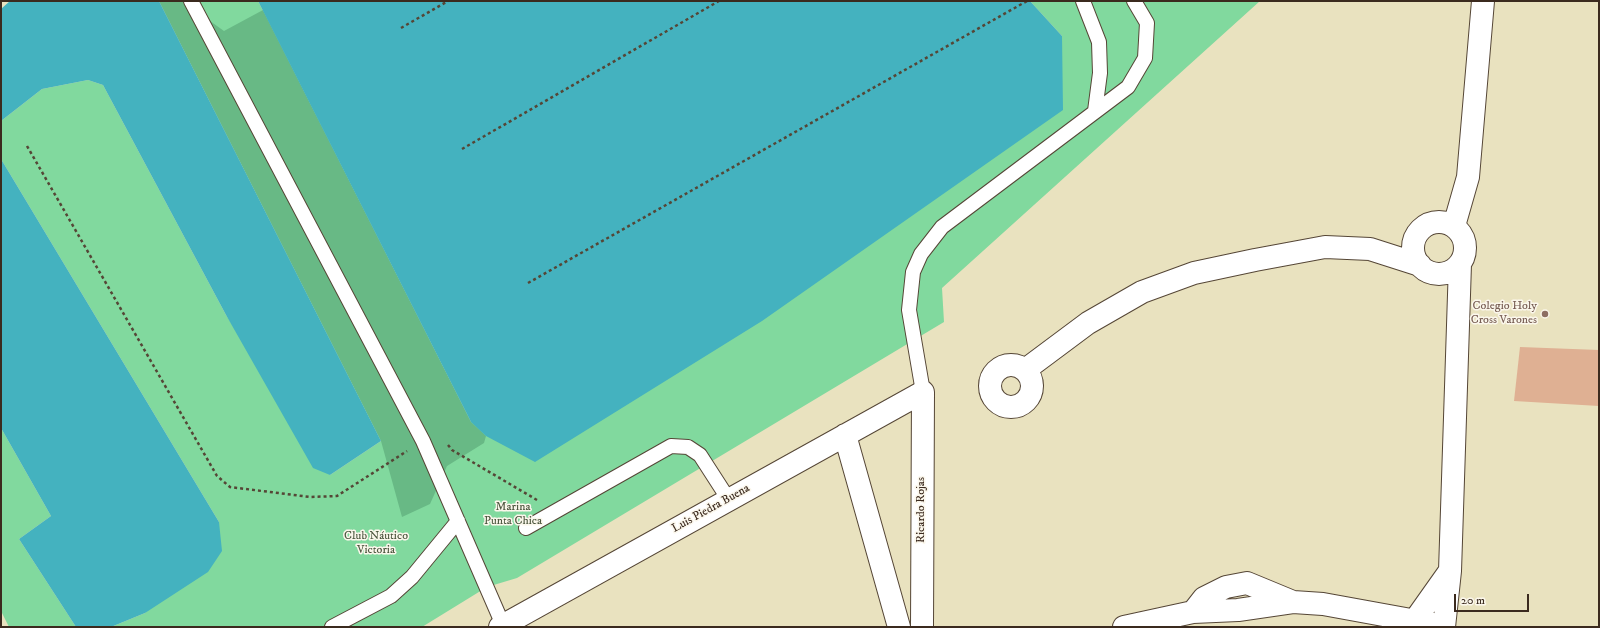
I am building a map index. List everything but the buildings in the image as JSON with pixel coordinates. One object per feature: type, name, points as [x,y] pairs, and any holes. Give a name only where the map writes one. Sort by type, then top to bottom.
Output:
[{"type":"street","points":[[1454,226],[1468,177],[1483,1]]},
{"type":"street","points":[[1124,627],[1193,612],[1238,610],[1293,602],[1323,604],[1414,623],[1444,627],[1450,571],[1459,320],[1460,264],[1464,256],[1465,243],[1460,231],[1454,226],[1446,223],[1430,224],[1417,234],[1414,242],[1415,258],[1452,298],[1459,320]]},
{"type":"street","points":[[1025,370],[1088,323],[1135,296],[1194,273],[1325,247],[1370,249],[1424,268],[1436,274],[1445,273],[1460,264]]},
{"type":"street","name":"Luis Piedra Buena","points":[[501,626],[923,392]]},
{"type":"street","name":"Ricardo Rojas","points":[[922,627],[923,392]]},
{"type":"street","points":[[845,435],[899,627]]},
{"type":"street","points":[[1414,623],[1450,571]]},
{"type":"lane","points":[[191,1],[423,441],[501,626]]},
{"type":"lane","points":[[1083,1],[1099,42],[1100,73],[1096,111]]},
{"type":"lane","points":[[923,392],[909,310],[913,272],[921,254],[942,228],[1128,87],[1145,58],[1147,23],[1134,1]]},
{"type":"lane","points":[[526,528],[671,446],[688,447],[700,455],[729,500]]},
{"type":"lane","points":[[332,627],[391,596],[412,577],[458,521]]},
{"type":"path","points":[[401,28],[448,1]]},
{"type":"path","points":[[462,149],[719,1]]},
{"type":"path","points":[[528,283],[1027,1]]},
{"type":"path","points":[[27,146],[217,476],[230,487],[310,497],[337,496],[423,441]]},
{"type":"path","points":[[447,444],[452,450],[476,465],[556,511]]},
{"type":"green space","points":[[159,1],[258,1],[471,422],[1062,36],[1030,1],[1260,1],[942,288],[944,322],[517,578],[487,587],[422,627],[111,627],[145,613],[219,522],[1,159],[1,121],[42,89],[88,80],[103,85],[226,315],[330,475],[381,441]]},
{"type":"green space","points":[[159,1],[191,1],[196,11],[224,31],[263,10],[471,422],[486,436],[484,443],[447,466],[430,504],[402,517],[381,441]]},
{"type":"green space","points":[[1,428],[51,516],[19,539],[76,627],[9,627],[1,611]]},
{"type":"water","points":[[10,1],[159,1],[381,441],[330,475],[313,468],[226,315],[103,85],[88,80],[42,89],[1,121],[1,9]]},
{"type":"water","points":[[258,1],[1030,1],[1062,36],[1063,110],[762,321],[535,462],[486,436],[471,422]]},
{"type":"water","points":[[1,159],[219,522],[222,551],[208,572],[145,613],[111,627],[76,627],[19,539],[51,516],[1,428]]},
{"type":"place","name":"Colegio Holy Cross Varones","points":[[1545,314]]},
{"type":"park label","name":"Marina Punta Chica","points":[[513,515]]},
{"type":"park label","name":"Club Náutico Victoria","points":[[376,544]]}]
